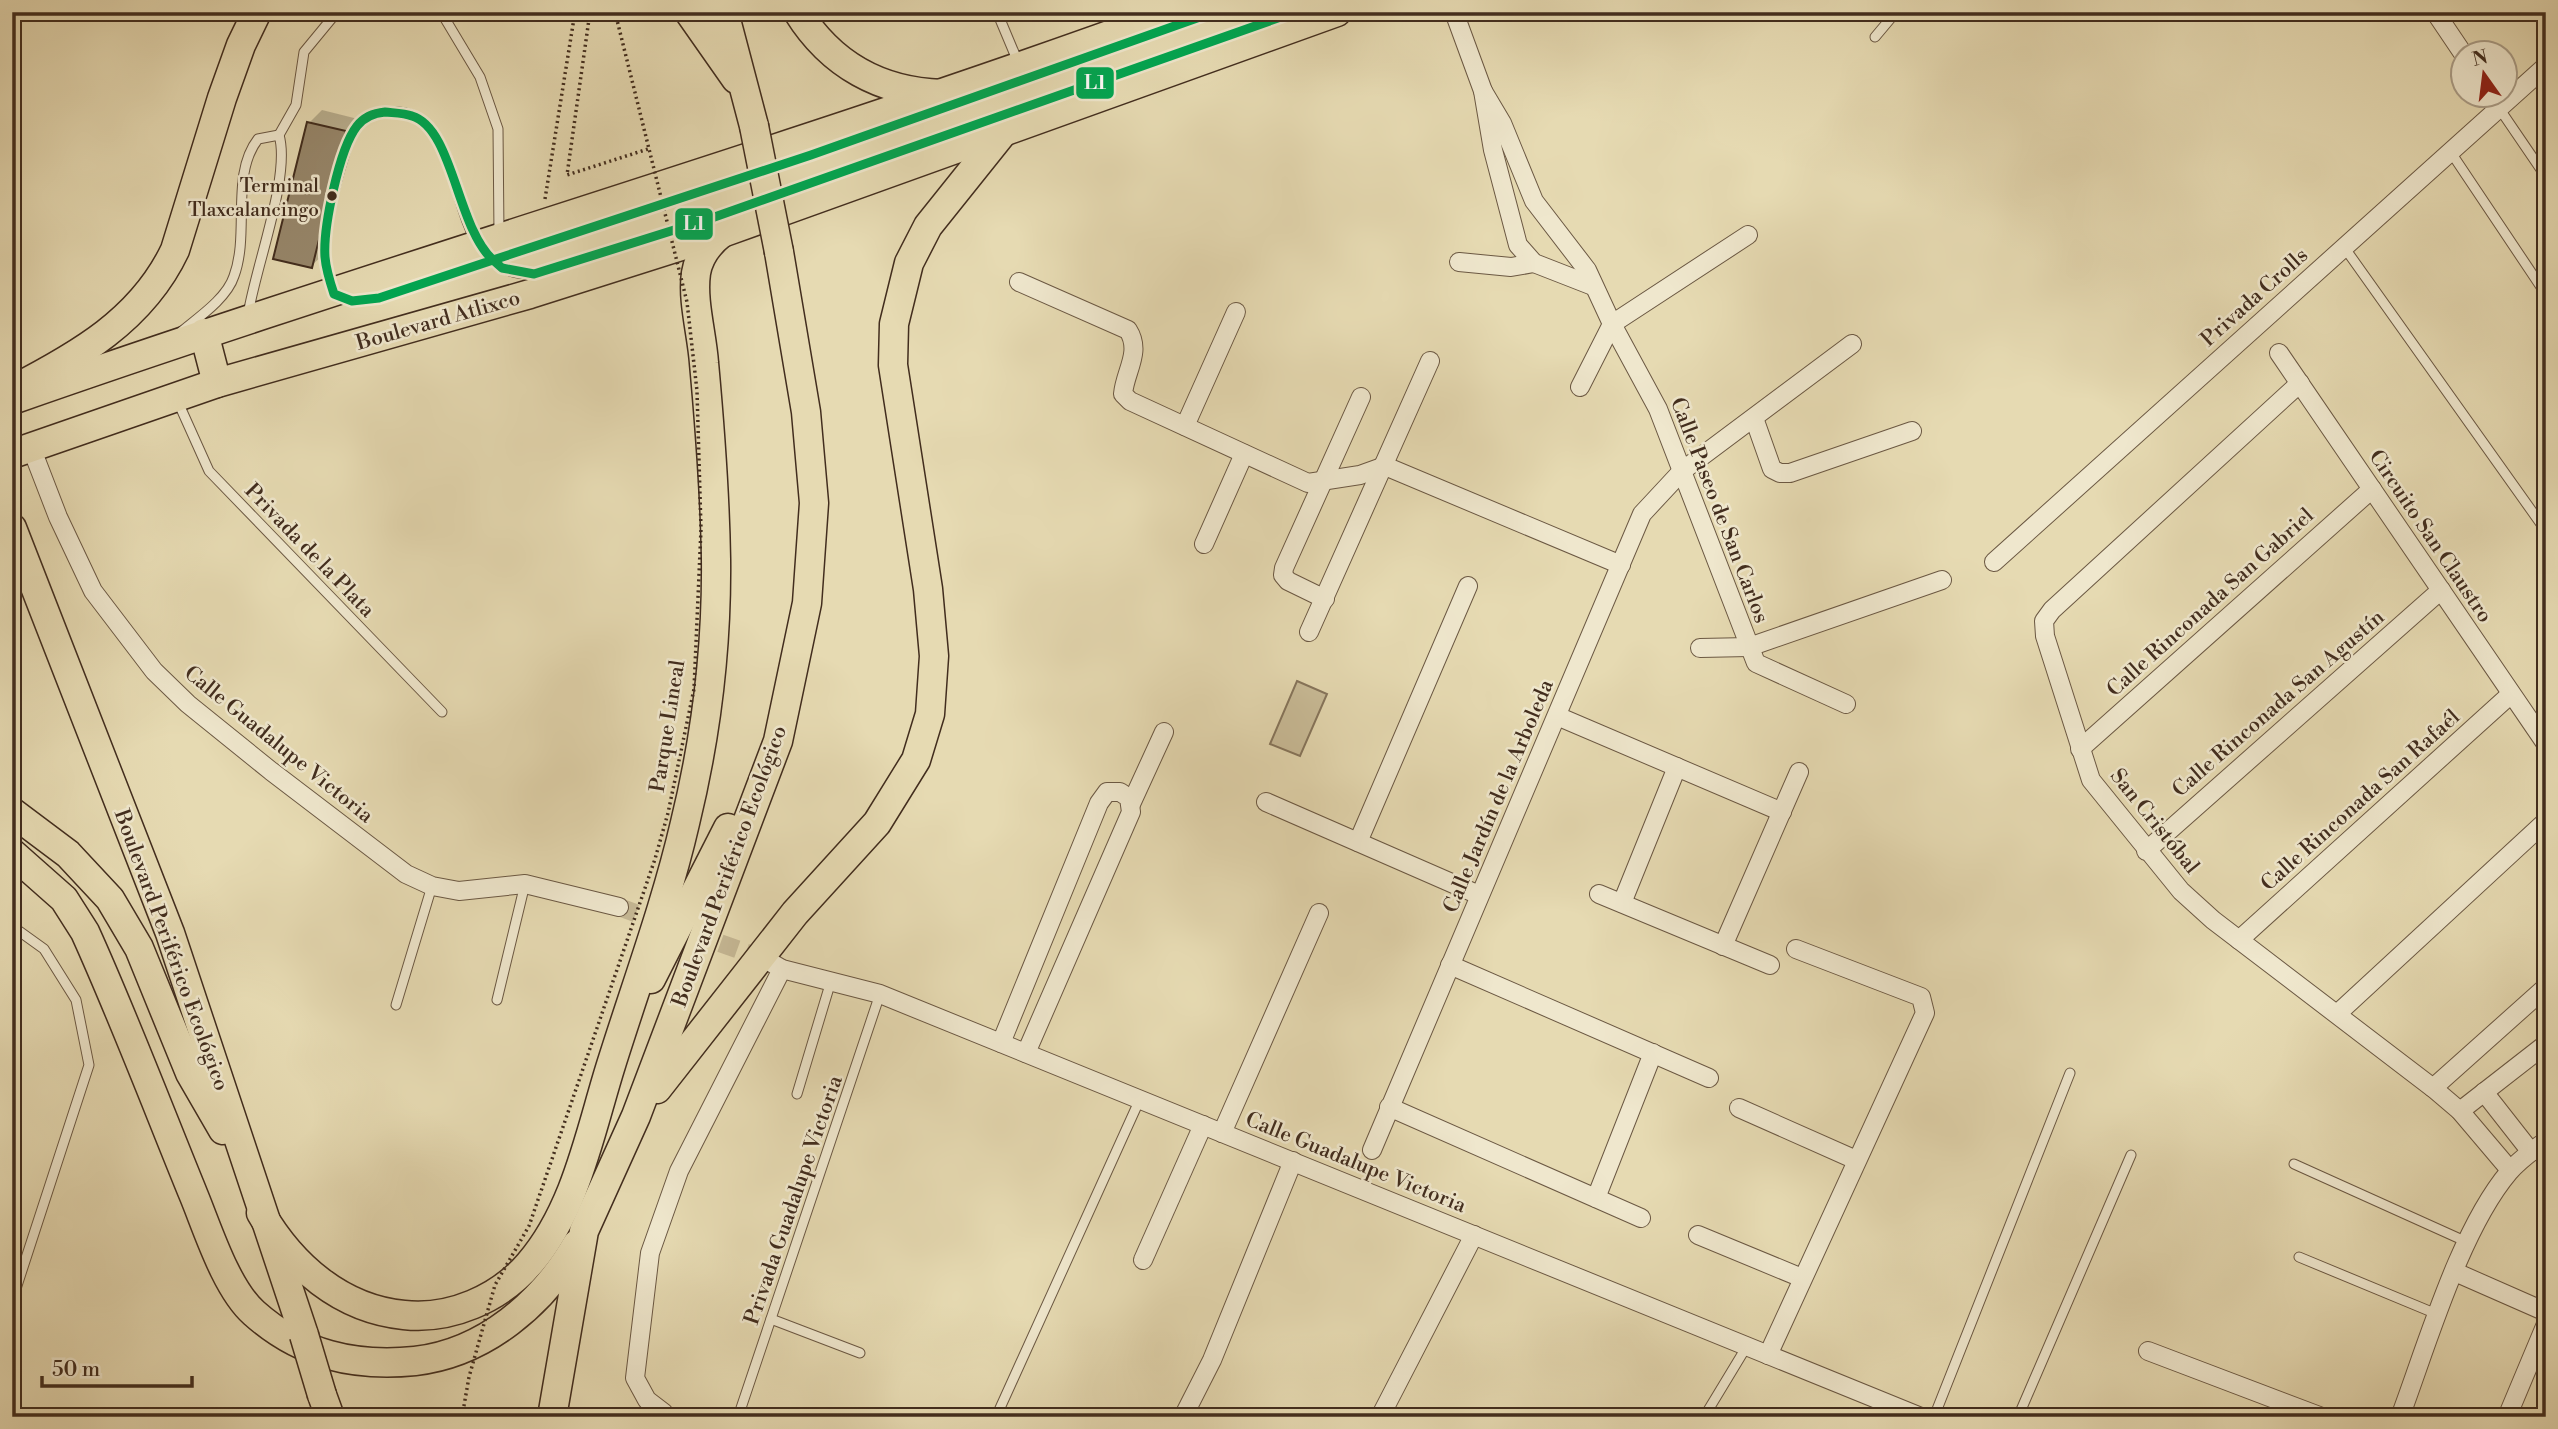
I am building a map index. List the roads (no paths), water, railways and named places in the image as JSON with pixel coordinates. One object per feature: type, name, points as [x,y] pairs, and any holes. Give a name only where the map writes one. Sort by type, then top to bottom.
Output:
[{"type":"main road","points":[[12,390],[105,336],[153,289],[165,271],[175,250],[222,98],[241,45],[257,12]]},
{"type":"main road","points":[[689,12],[746,93]]},
{"type":"main road","name":"Boulevard Periférico Ecológico","points":[[552,1417],[584,1231],[636,1116],[778,741],[807,603],[814,503],[806,412],[754,126],[723,12]]},
{"type":"main road","points":[[798,12],[821,43],[862,75],[899,89],[942,94]]},
{"type":"main road","points":[[12,400],[204,333],[490,248],[551,221],[942,94],[1020,67],[1124,25],[1173,12]]},
{"type":"main road","name":"Boulevard Atlixco","points":[[22,451],[218,383],[530,295],[722,233],[1338,12]]},
{"type":"main road","points":[[636,1116],[795,913],[877,823],[899,792],[916,760],[934,691],[933,644],[894,365],[895,313],[909,263],[928,226],[1004,131]]},
{"type":"main road","points":[[261,1213],[288,1253],[305,1270],[333,1290],[362,1305],[392,1313],[420,1316],[454,1311],[487,1298],[529,1264],[566,1203],[684,827],[705,724],[715,617],[716,562],[710,428],[696,285],[700,258],[722,233]]},
{"type":"main road","points":[[204,333],[218,383]]},
{"type":"main road","name":"Boulevard Periférico Ecológico","points":[[12,528],[170,933],[326,1406]]},
{"type":"main road","points":[[620,1037],[740,805],[778,741]]},
{"type":"main road","points":[[12,813],[68,854],[110,900],[139,948],[190,1073],[223,1129],[243,1155]]},
{"type":"main road","points":[[12,853],[64,899],[85,932],[219,1256],[252,1311],[275,1329],[316,1351],[347,1362],[393,1363],[443,1355],[490,1334],[524,1310],[558,1274],[584,1231]]},
{"type":"street","name":"Calle Paseo de San Carlos","points":[[1454,12],[1483,91],[1493,150],[1514,233],[1518,245],[1534,263]]},
{"type":"street","points":[[2435,12],[2452,38]]},
{"type":"street","name":"Privada Crolls","points":[[2520,84],[2546,66]]},
{"type":"street","name":"Calle Paseo de San Carlos","points":[[1483,91],[1502,123],[1534,201],[1587,270],[1612,324],[1658,409],[1756,663],[1846,704]]},
{"type":"street","name":"Privada Crolls","points":[[1994,562],[2450,151],[2488,108]]},
{"type":"street","points":[[1580,387],[1612,324],[1748,234]]},
{"type":"street","points":[[1459,262],[1511,267],[1534,263],[1593,286]]},
{"type":"street","points":[[1019,282],[1128,330],[1133,338],[1135,353],[1123,394],[1130,401],[1308,483],[1371,472],[1385,466],[1621,565]]},
{"type":"street","points":[[1185,426],[1236,312]]},
{"type":"street","name":"Calle Jardín de la Arboleda","points":[[1372,1150],[1642,514],[1682,471],[1852,344]]},
{"type":"street","name":"Circuito San Claustro","points":[[2279,353],[2546,744]]},
{"type":"street","points":[[1309,632],[1430,361]]},
{"type":"street","name":"San Cristóbal","points":[[2300,383],[2044,621],[2045,636],[2091,780],[2180,891],[2239,940],[2433,1088],[2460,1111],[2510,1170]]},
{"type":"street","points":[[1325,599],[1288,581],[1283,575],[1361,397]]},
{"type":"street","points":[[1754,418],[1772,469],[1780,473],[1912,431]]},
{"type":"street","name":"Calle Guadalupe Victoria","points":[[22,451],[58,517],[93,591],[154,671],[188,705],[271,771],[406,874],[432,886],[459,891],[525,884],[619,907]]},
{"type":"street","points":[[1204,544],[1244,454]]},
{"type":"street","name":"Calle Rinconada San Gabriel","points":[[2080,749],[2372,489]]},
{"type":"street","points":[[1700,648],[1749,647],[1942,580]]},
{"type":"street","points":[[1358,842],[1468,586]]},
{"type":"street","name":"Calle Rinconada San Agustín","points":[[2146,851],[2441,590]]},
{"type":"street","name":"Calle Rinconada San Rafaél","points":[[2239,940],[2511,694]]},
{"type":"street","points":[[1558,716],[1782,812]]},
{"type":"street","points":[[1026,1053],[1164,732]]},
{"type":"street","points":[[1622,903],[1677,767]]},
{"type":"street","points":[[1723,946],[1799,772]]},
{"type":"street","points":[[1001,1042],[1099,803],[1107,792],[1120,792],[1131,804]]},
{"type":"street","points":[[1265,802],[1479,895]]},
{"type":"street","points":[[2337,1014],[2546,821]]},
{"type":"street","points":[[1599,894],[1770,965]]},
{"type":"street","points":[[1222,1133],[1319,913]]},
{"type":"street","points":[[1768,1355],[1925,1013],[1925,1003],[1921,997],[1796,949]]},
{"type":"street","name":"Calle Guadalupe Victoria","points":[[664,1413],[647,1400],[635,1378],[650,1253],[678,1171],[776,965],[880,994],[1921,1417]]},
{"type":"street","points":[[1450,965],[1709,1078]]},
{"type":"street","points":[[2433,1088],[2546,987]]},
{"type":"street","points":[[2460,1111],[2546,1044]]},
{"type":"street","points":[[1595,1198],[1653,1053]]},
{"type":"street","points":[[2484,1092],[2531,1152]]},
{"type":"street","points":[[1389,1107],[1641,1218]]},
{"type":"street","points":[[1739,1108],[1856,1160]]},
{"type":"street","points":[[1143,1260],[1203,1125]]},
{"type":"street","points":[[2400,1417],[2455,1272],[2492,1195],[2510,1170],[2546,1141]]},
{"type":"street","points":[[1183,1417],[1212,1360],[1293,1161]]},
{"type":"street","points":[[1380,1417],[1474,1235]]},
{"type":"street","points":[[1698,1235],[1802,1278]]},
{"type":"street","points":[[2455,1272],[2546,1312]]},
{"type":"street","points":[[2507,1417],[2546,1324]]},
{"type":"street","points":[[2148,1351],[2322,1417]]},
{"type":"lane","points":[[247,320],[253,282],[278,184],[282,148],[279,135],[296,105],[304,52],[337,12]]},
{"type":"lane","points":[[441,12],[480,77],[498,129],[490,248]]},
{"type":"lane","points":[[997,12],[1020,67]]},
{"type":"lane","points":[[490,248],[811,155],[1215,12]]},
{"type":"lane","points":[[334,294],[323,259],[334,191],[355,126],[376,113],[414,114],[435,133],[490,248],[518,273],[541,273],[706,220],[1296,12]]},
{"type":"lane","points":[[1875,37],[1896,12]]},
{"type":"lane","points":[[2499,108],[2546,177]]},
{"type":"lane","points":[[162,347],[206,311],[234,279],[242,241],[247,154],[258,139],[279,135]]},
{"type":"lane","points":[[2450,151],[2543,290]]},
{"type":"lane","points":[[2344,247],[2546,531]]},
{"type":"lane","name":"Privada de la Plata","points":[[176,397],[209,471],[442,712]]},
{"type":"lane","points":[[497,1000],[525,884]]},
{"type":"lane","points":[[396,1005],[432,886]]},
{"type":"lane","points":[[12,926],[44,949],[76,1000],[89,1065],[12,1301]]},
{"type":"lane","points":[[797,1094],[831,981]]},
{"type":"lane","name":"Privada Guadalupe Victoria","points":[[738,1417],[880,994]]},
{"type":"lane","points":[[1934,1417],[2070,1073]]},
{"type":"lane","points":[[996,1417],[1140,1099]]},
{"type":"lane","points":[[2018,1417],[2131,1155]]},
{"type":"lane","points":[[2294,1164],[2468,1242]]},
{"type":"lane","points":[[2300,1257],[2438,1315]]},
{"type":"lane","points":[[771,1319],[860,1353]]},
{"type":"lane","points":[[1704,1417],[1747,1346]]},
{"type":"tunnel","points":[[619,907],[665,924]]},
{"type":"tunnel","points":[[695,934],[767,960]]},
{"type":"place","name":"Terminal Tlaxcalancingo","points":[[332,196]]}]
